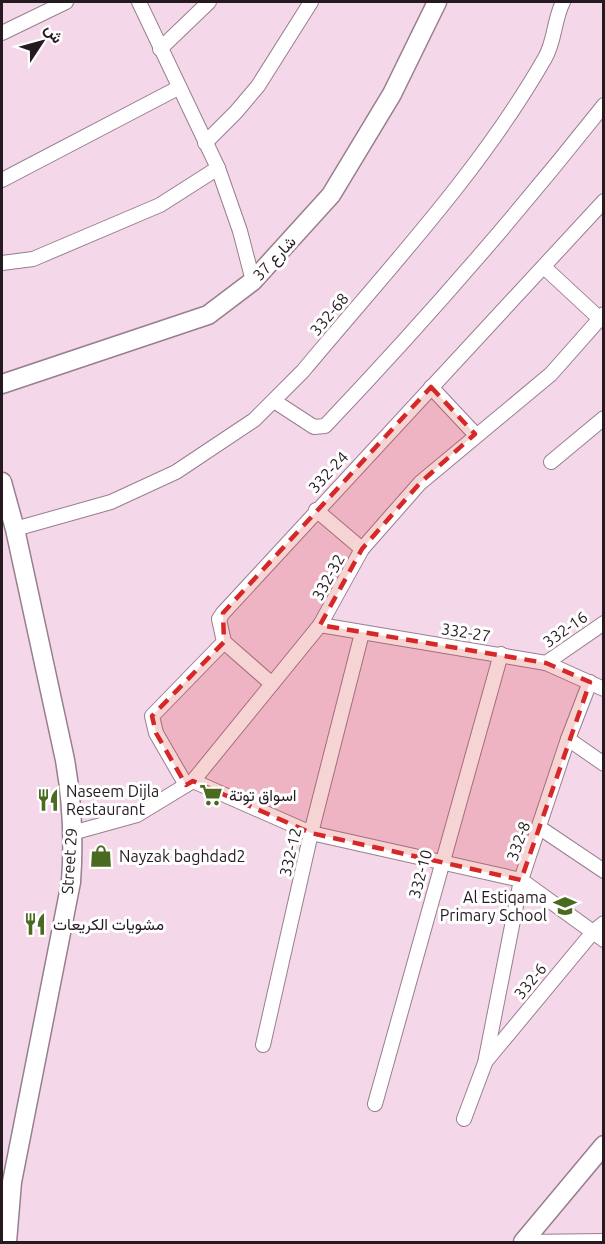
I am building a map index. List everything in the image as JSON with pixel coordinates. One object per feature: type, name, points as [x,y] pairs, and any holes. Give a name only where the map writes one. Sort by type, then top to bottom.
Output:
[{"type":"street","points":[[2,33],[66,2]]},
{"type":"street","points":[[139,2],[218,168],[230,199],[253,281]]},
{"type":"street","points":[[160,49],[209,2]]},
{"type":"street","points":[[205,143],[258,86],[311,2]]},
{"type":"street","name":"شارع 37","points":[[2,384],[208,315],[253,281],[331,195],[392,94],[437,2]]},
{"type":"street","name":"332-68","points":[[15,529],[111,502],[176,472],[254,420],[274,401],[303,371],[484,153],[547,55],[556,15],[563,2]]},
{"type":"street","points":[[2,180],[178,88]]},
{"type":"street","points":[[274,401],[314,428],[326,426],[394,353],[547,176],[603,105]]},
{"type":"street","points":[[2,263],[33,259],[150,209],[218,168]]},
{"type":"street","name":"332-24","points":[[224,642],[219,619],[223,613],[603,201]]},
{"type":"street","points":[[544,267],[602,316]]},
{"type":"street","name":"332-32","points":[[72,833],[137,815],[190,783],[320,625],[362,549],[420,483],[475,434],[551,374],[602,316]]},
{"type":"street","points":[[431,387],[475,434]]},
{"type":"street","points":[[551,462],[603,418]]},
{"type":"street","name":"Street 29","points":[[2,482],[15,529],[65,760],[70,790],[72,833],[71,882],[10,1145],[7,1242]]},
{"type":"street","points":[[316,510],[362,549]]},
{"type":"street","name":"332-16","points":[[546,663],[603,623]]},
{"type":"street","name":"332-27","points":[[320,625],[546,663],[603,689]]},
{"type":"street","name":"332-12","points":[[263,1044],[311,833],[362,633]]},
{"type":"street","points":[[272,684],[224,642],[152,716],[156,733],[190,783],[311,833],[521,880],[600,932]]},
{"type":"street","name":"332-10","points":[[375,1104],[440,863],[501,654]]},
{"type":"street","name":"332-8","points":[[464,1119],[485,1063],[521,880],[568,739],[590,682]]},
{"type":"street","points":[[568,739],[603,764]]},
{"type":"street","points":[[540,828],[603,872]]},
{"type":"street","name":"332-6","points":[[485,1063],[600,932]]},
{"type":"street","points":[[523,1242],[603,1145]]},
{"type":"street","points":[[523,1242],[603,1240]]},
{"type":"highlighted area","points":[[431,387],[475,434],[420,483],[362,549],[320,625],[546,663],[590,682],[521,880],[311,833],[193,781],[186,785],[156,733],[152,716],[224,642],[223,613]]},
{"type":"place","name":"اسواق توتة","points":[[211,795]]},
{"type":"place","name":"Naseem Dijla Restaurant","points":[[48,800]]},
{"type":"place","name":"Nayzak baghdad2","points":[[101,856]]},
{"type":"place","name":"Al Estiqama Primary School","points":[[565,906]]},
{"type":"place","name":"مشويات الكريعات","points":[[35,924]]}]
